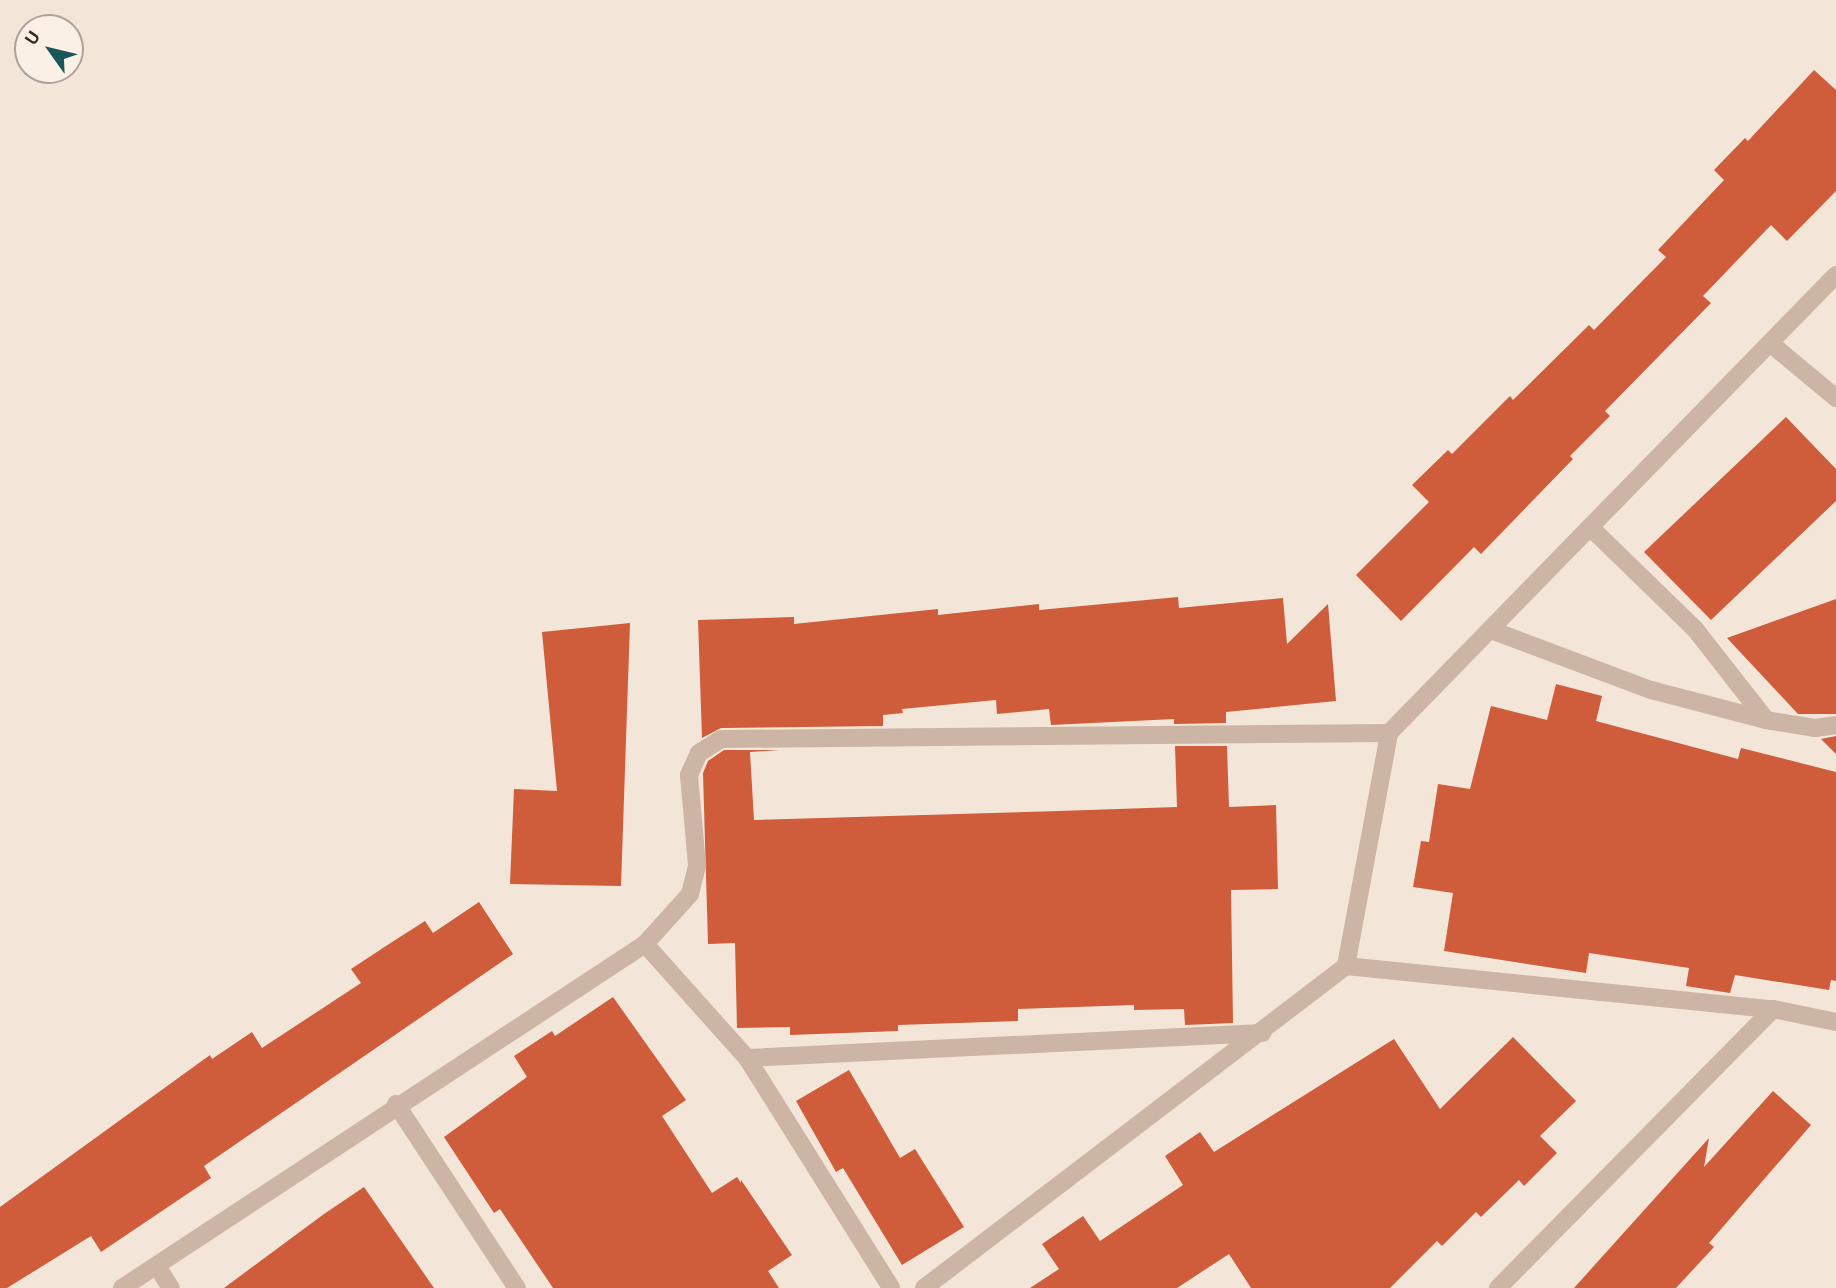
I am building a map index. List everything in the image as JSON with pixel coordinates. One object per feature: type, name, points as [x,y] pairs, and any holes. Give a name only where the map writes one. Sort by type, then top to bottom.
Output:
[{"type":"street","points":[[924,1288],[1346,966],[1389,733],[1836,275]]},
{"type":"street","points":[[1771,344],[1836,398]]},
{"type":"street","points":[[1590,527],[1695,629],[1766,720]]},
{"type":"street","points":[[1491,629],[1651,690],[1766,720],[1815,728],[1836,725]]},
{"type":"street","points":[[122,1288],[396,1104],[645,944],[690,894],[697,865],[689,775],[699,753],[721,739],[1389,733]]},
{"type":"street","points":[[645,944],[747,1058],[891,1288]]},
{"type":"street","points":[[1346,966],[1773,1009],[1836,1022]]},
{"type":"street","points":[[1498,1288],[1773,1009]]},
{"type":"street","points":[[747,1058],[1262,1032]]},
{"type":"street","points":[[396,1104],[517,1288]]},
{"type":"street","points":[[156,1266],[171,1288]]},
{"type":"building","points":[[1814,70],[1836,90],[1836,191],[1787,241],[1771,225],[1703,296],[1711,303],[1605,411],[1610,416],[1570,456],[1573,459],[1481,554],[1474,547],[1401,621],[1356,575],[1429,502],[1412,485],[1448,450],[1452,454],[1510,396],[1513,400],[1589,325],[1594,330],[1666,257],[1658,250],[1724,180],[1714,170],[1745,138],[1748,141]]},
{"type":"building","points":[[1786,417],[1836,469],[1836,501],[1711,620],[1644,552]]},
{"type":"building","points":[[1178,597],[1179,608],[1283,598],[1287,644],[1328,604],[1336,701],[1226,712],[1226,723],[1174,724],[1174,719],[1051,725],[1049,709],[997,714],[996,700],[902,709],[903,713],[883,715],[883,726],[721,728],[702,738],[698,620],[794,617],[794,624],[938,609],[938,615],[1039,604],[1039,610]]},
{"type":"building","points":[[1836,599],[1836,714],[1798,714],[1727,638]]},
{"type":"building","points":[[630,623],[621,886],[510,884],[514,789],[557,791],[542,632]]},
{"type":"building","points":[[1556,684],[1602,696],[1596,721],[1738,759],[1741,748],[1836,772],[1836,981],[1831,980],[1829,990],[1735,975],[1730,993],[1686,986],[1689,968],[1589,953],[1586,973],[1444,951],[1453,893],[1413,887],[1421,841],[1429,842],[1438,784],[1470,789],[1491,706],[1547,720]]},
{"type":"building","points":[[1836,736],[1836,754],[1821,739]]},
{"type":"building","points":[[1175,746],[1227,746],[1229,807],[1276,805],[1278,889],[1231,890],[1233,1023],[1185,1025],[1184,1009],[1134,1010],[1134,1005],[1018,1009],[1018,1021],[898,1025],[898,1031],[790,1035],[790,1027],[737,1028],[735,943],[708,944],[703,773],[708,761],[724,750],[779,750],[750,752],[754,820],[1177,807]]},
{"type":"building","points":[[479,902],[513,954],[204,1166],[211,1178],[101,1252],[91,1236],[7,1288],[0,1288],[0,1207],[210,1055],[212,1059],[252,1032],[262,1048],[361,983],[351,969],[425,921],[433,933]]},
{"type":"building","points":[[613,997],[686,1100],[662,1116],[712,1193],[737,1177],[741,1183],[741,1180],[792,1255],[768,1271],[779,1288],[553,1288],[500,1209],[494,1213],[444,1137],[527,1077],[514,1056],[552,1031],[555,1036]]},
{"type":"building","points":[[1513,1037],[1576,1101],[1540,1136],[1557,1153],[1524,1186],[1519,1180],[1481,1217],[1476,1212],[1442,1246],[1437,1241],[1390,1288],[1251,1288],[1229,1254],[1177,1288],[1030,1288],[1059,1269],[1042,1244],[1083,1216],[1100,1241],[1183,1185],[1165,1156],[1200,1132],[1214,1152],[1394,1039],[1440,1109]]},
{"type":"building","points":[[849,1070],[900,1158],[915,1149],[964,1227],[902,1265],[843,1168],[836,1172],[796,1101]]},
{"type":"building","points":[[1773,1091],[1811,1125],[1709,1243],[1714,1247],[1676,1288],[1574,1288],[1709,1138],[1704,1167]]},
{"type":"building","points":[[364,1187],[434,1288],[224,1288],[324,1214]]}]
